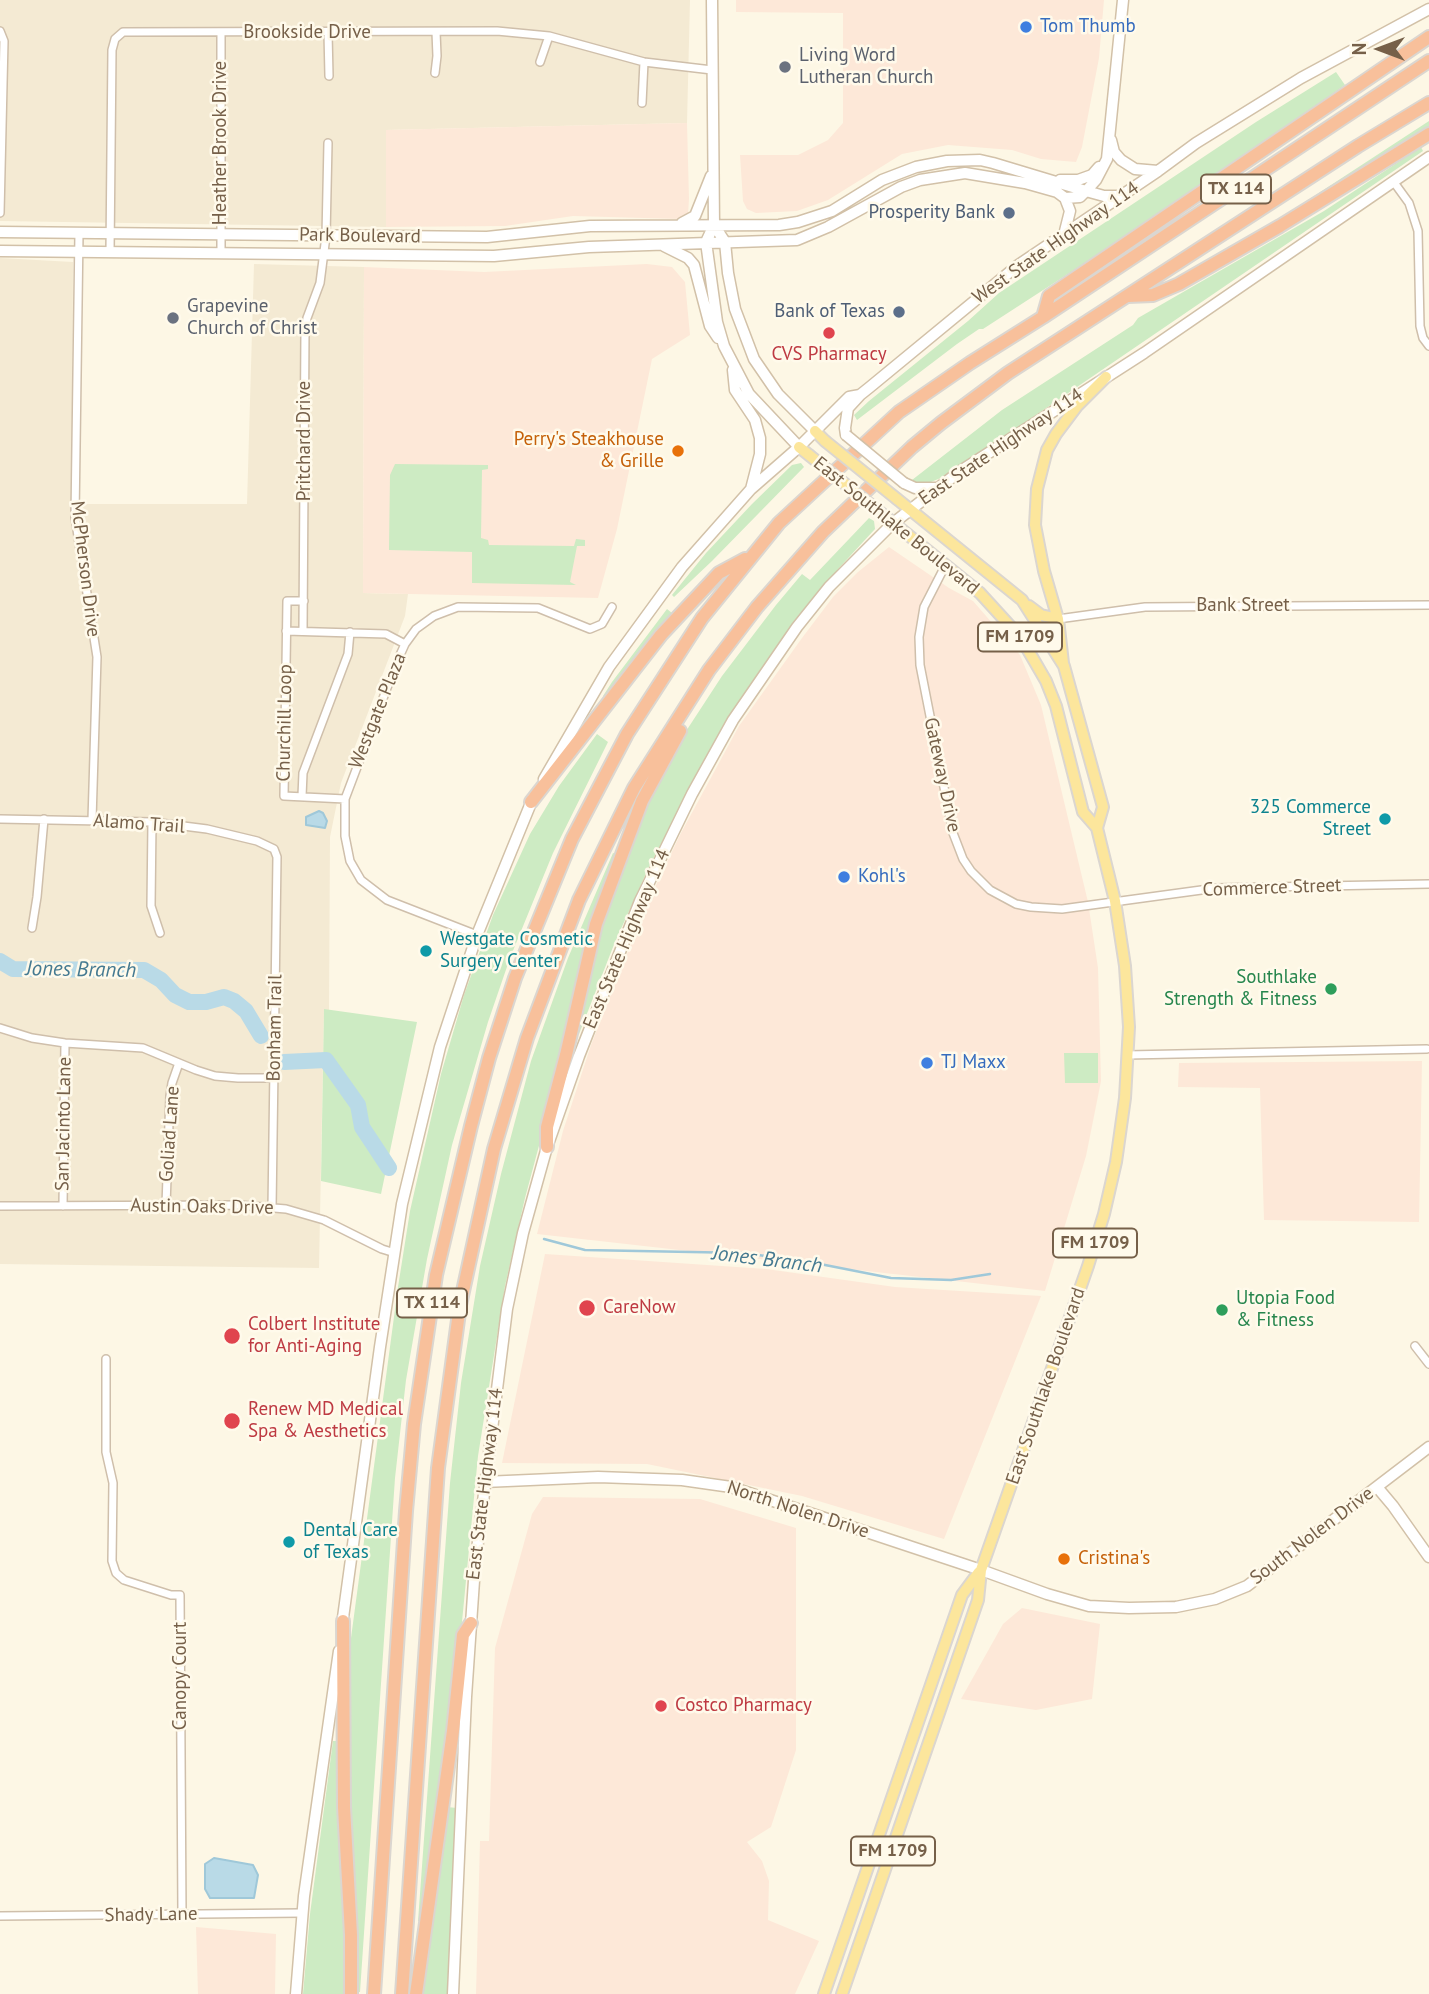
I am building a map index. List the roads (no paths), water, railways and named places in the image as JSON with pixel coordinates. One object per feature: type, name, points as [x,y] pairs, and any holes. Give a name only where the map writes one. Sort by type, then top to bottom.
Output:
[{"type":"highway","points":[[1043,317],[1049,296],[1429,37]]},
{"type":"highway","name":"TX 114","points":[[373,1994],[412,1436],[447,1220],[501,1021],[548,892],[627,734],[674,658],[751,556],[810,492],[899,412],[1429,61]]},
{"type":"highway","name":"TX 114","points":[[402,1994],[438,1468],[460,1305],[494,1149],[527,1038],[579,900],[634,788],[709,670],[743,623],[823,532],[941,423],[1008,373],[1358,146],[1429,103]]},
{"type":"highway","points":[[1127,296],[1153,295],[1179,284],[1280,226],[1429,134]]},
{"type":"highway","points":[[531,802],[661,635],[719,573],[751,556]]},
{"type":"highway","points":[[547,1147],[547,1127],[585,965],[611,880],[642,800],[680,730],[738,642],[743,623]]},
{"type":"highway","points":[[343,1621],[344,1807],[351,1935],[351,1994]]},
{"type":"highway","points":[[416,1994],[453,1731],[463,1635],[471,1623]]},
{"type":"main road","points":[[712,0],[712,172],[717,226],[710,286],[723,346]]},
{"type":"main road","points":[[1065,232],[1070,211],[1065,198],[1080,197],[1096,180],[1107,159],[1123,0]]},
{"type":"main road","name":"West State Highway 114","points":[[531,802],[609,667],[668,585],[751,489],[799,447],[849,397],[860,395],[989,288],[1065,232],[1196,143],[1301,78],[1429,9]]},
{"type":"main road","points":[[1111,115],[1111,143],[1114,152],[1135,169],[1158,171]]},
{"type":"main road","points":[[1048,180],[1078,180],[1092,176],[1098,169],[1111,115]]},
{"type":"main road","points":[[1393,181],[1429,157]]},
{"type":"main road","points":[[965,160],[965,173]]},
{"type":"main road","name":"Park Boulevard","points":[[0,232],[491,237],[590,226],[779,225],[798,222],[834,209],[882,180],[901,173],[933,162],[965,160],[993,163],[1104,196],[1121,196]]},
{"type":"main road","points":[[656,226],[684,223],[692,219],[712,172]]},
{"type":"main road","points":[[901,173],[905,185]]},
{"type":"main road","name":"Park Boulevard","points":[[0,251],[494,256],[589,247],[797,240],[905,185],[965,173],[1025,183],[1056,192],[1065,198]]},
{"type":"main road","name":"East State Highway 114","points":[[453,1994],[471,1623],[484,1482],[507,1309],[523,1233],[547,1147],[583,1044],[640,901],[702,776],[733,720],[797,627],[829,587],[908,510],[1393,181]]},
{"type":"main road","points":[[834,209],[839,220]]},
{"type":"main road","points":[[717,226],[716,242],[728,273],[735,309],[754,359],[778,394],[815,431]]},
{"type":"main road","points":[[491,237],[494,256]]},
{"type":"main road","points":[[656,244],[678,252],[694,265],[710,326],[733,366],[755,401],[799,447]]},
{"type":"main road","points":[[733,366],[735,390],[755,420],[760,438],[760,454],[751,489]]},
{"type":"main road","points":[[1064,666],[1058,619],[1044,571],[1035,525],[1037,489],[1047,450],[1056,434],[1077,406],[1106,377]]},
{"type":"main road","points":[[860,395],[848,408],[846,435],[904,483],[915,488],[937,488]]},
{"type":"main road","name":"FM 1709","points":[[815,431],[908,510]]},
{"type":"main road","name":"East Southlake Boulevard","points":[[799,447],[980,593],[1007,621],[1033,657],[1056,706],[1083,812],[1097,828],[1115,901],[1125,966],[1129,1027],[1125,1098],[1118,1149],[1104,1214],[981,1570],[978,1600],[842,1994]]},
{"type":"main road","name":"East Southlake Boulevard","points":[[908,510],[1022,600],[1064,666],[1103,807],[1097,828]]},
{"type":"main road","points":[[1022,600],[1041,615],[1058,619]]},
{"type":"main road","points":[[296,1994],[302,1913],[402,1204],[440,1047],[477,935],[531,802]]},
{"type":"main road","name":"South Nolen Drive","points":[[981,1570],[1089,1606],[1176,1607],[1216,1599],[1247,1586],[1429,1447]]},
{"type":"main road","name":"North Nolen Drive","points":[[484,1482],[598,1477],[682,1480],[731,1487],[981,1570]]},
{"type":"main road","points":[[1377,1488],[1429,1556]]},
{"type":"main road","name":"East Southlake Boulevard","points":[[824,1994],[962,1595],[981,1570]]},
{"type":"main road","points":[[852,1966],[847,1946],[865,1894],[867,1871]]},
{"type":"street","points":[[0,31],[4,41],[0,214]]},
{"type":"street","name":"Brookside Drive","points":[[110,252],[112,50],[115,39],[123,32],[497,32],[549,36],[643,62],[712,70]]},
{"type":"street","points":[[435,73],[436,32]]},
{"type":"street","name":"Heather Brook Drive","points":[[220,253],[221,33]]},
{"type":"street","points":[[328,33],[329,76]]},
{"type":"street","points":[[540,62],[549,36]]},
{"type":"street","points":[[642,103],[643,62]]},
{"type":"street","name":"Pritchard Drive","points":[[303,631],[305,330],[320,283],[326,236],[328,143]]},
{"type":"street","points":[[1393,181],[1409,203],[1418,231],[1420,326],[1423,338],[1429,346]]},
{"type":"street","name":"McPherson Drive","points":[[79,233],[75,517],[97,657],[92,820]]},
{"type":"street","name":"Gateway Drive","points":[[945,566],[924,607],[919,651],[948,814],[962,859],[990,890],[1016,904],[1062,909],[1115,901]]},
{"type":"street","name":"Churchill Loop","points":[[304,601],[287,601],[284,796],[345,799]]},
{"type":"street","name":"Bank Street","points":[[1058,619],[1144,607],[1429,605]]},
{"type":"street","name":"Westgate Plaza","points":[[477,935],[387,900],[360,880],[347,848],[345,799],[405,643],[425,621],[458,607],[538,608],[590,629],[602,624],[612,607]]},
{"type":"street","points":[[286,631],[386,634],[405,643]]},
{"type":"street","points":[[302,796],[303,773],[348,654],[350,632]]},
{"type":"street","name":"Alamo Trail","points":[[0,819],[152,822],[206,829],[257,841],[274,849]]},
{"type":"street","points":[[32,928],[44,820]]},
{"type":"street","points":[[152,822],[151,906],[160,933]]},
{"type":"street","name":"Bonham Trail","points":[[272,1208],[277,857],[274,849]]},
{"type":"street","name":"Commerce Street","points":[[1115,901],[1216,888],[1429,884]]},
{"type":"street","points":[[0,1028],[32,1038],[65,1043],[143,1048],[215,1076],[247,1079],[274,1077]]},
{"type":"street","name":"San Jacinto Lane","points":[[62,1206],[65,1043]]},
{"type":"street","points":[[1127,1055],[1427,1049]]},
{"type":"street","name":"Goliad Lane","points":[[166,1205],[170,1096],[179,1063]]},
{"type":"street","name":"Austin Oaks Drive","points":[[0,1206],[239,1205],[272,1208],[324,1220],[395,1252]]},
{"type":"street","points":[[1415,1346],[1429,1364]]},
{"type":"street","name":"Canopy Court","points":[[106,1359],[106,1452],[113,1483],[113,1561],[116,1573],[124,1580],[171,1595],[180,1595],[182,1914]]},
{"type":"street","name":"Shady Lane","points":[[0,1916],[302,1913]]},
{"type":"water","points":[[319,811],[327,821],[325,828],[306,825],[306,817]]},
{"type":"water","points":[[214,1858],[253,1865],[258,1875],[254,1898],[210,1898],[205,1889],[205,1864]]},
{"type":"waterway","name":"Jones Branch","points":[[0,961],[13,969],[144,970],[161,980],[175,995],[189,1002],[206,1002],[224,997],[234,1001],[246,1011],[261,1036]]},
{"type":"waterway","name":"Jones Branch","points":[[284,1062],[326,1060],[358,1105],[362,1127],[389,1168]]},
{"type":"waterway","name":"Jones Branch","points":[[544,1239],[585,1250],[744,1253],[891,1278],[951,1280],[990,1274]]},
{"type":"place","name":"Tom Thumb","points":[[1026,27]]},
{"type":"place","name":"Living Word Lutheran Church","points":[[785,67]]},
{"type":"place","name":"Prosperity Bank","points":[[1009,213]]},
{"type":"place","name":"Bank of Texas","points":[[899,312]]},
{"type":"place","name":"Grapevine Church of Christ","points":[[173,318]]},
{"type":"place","name":"CVS Pharmacy","points":[[829,333]]},
{"type":"place","name":"Perry's Steakhouse & Grille","points":[[678,451]]},
{"type":"place","name":"325 Commerce Street","points":[[1385,819]]},
{"type":"place","name":"Kohl's","points":[[844,877]]},
{"type":"place","name":"Westgate Cosmetic Surgery Center","points":[[426,951]]},
{"type":"place","name":"Southlake Strength & Fitness","points":[[1331,989]]},
{"type":"place","name":"TJ Maxx","points":[[927,1063]]},
{"type":"place","name":"CareNow","points":[[587,1308]]},
{"type":"place","name":"Utopia Food & Fitness","points":[[1222,1310]]},
{"type":"place","name":"Colbert Institute for Anti-Aging","points":[[232,1336]]},
{"type":"place","name":"Renew MD Medical Spa & Aesthetics","points":[[232,1421]]},
{"type":"place","name":"Dental Care of Texas","points":[[289,1542]]},
{"type":"place","name":"Cristina's","points":[[1064,1559]]},
{"type":"place","name":"Costco Pharmacy","points":[[661,1706]]}]
